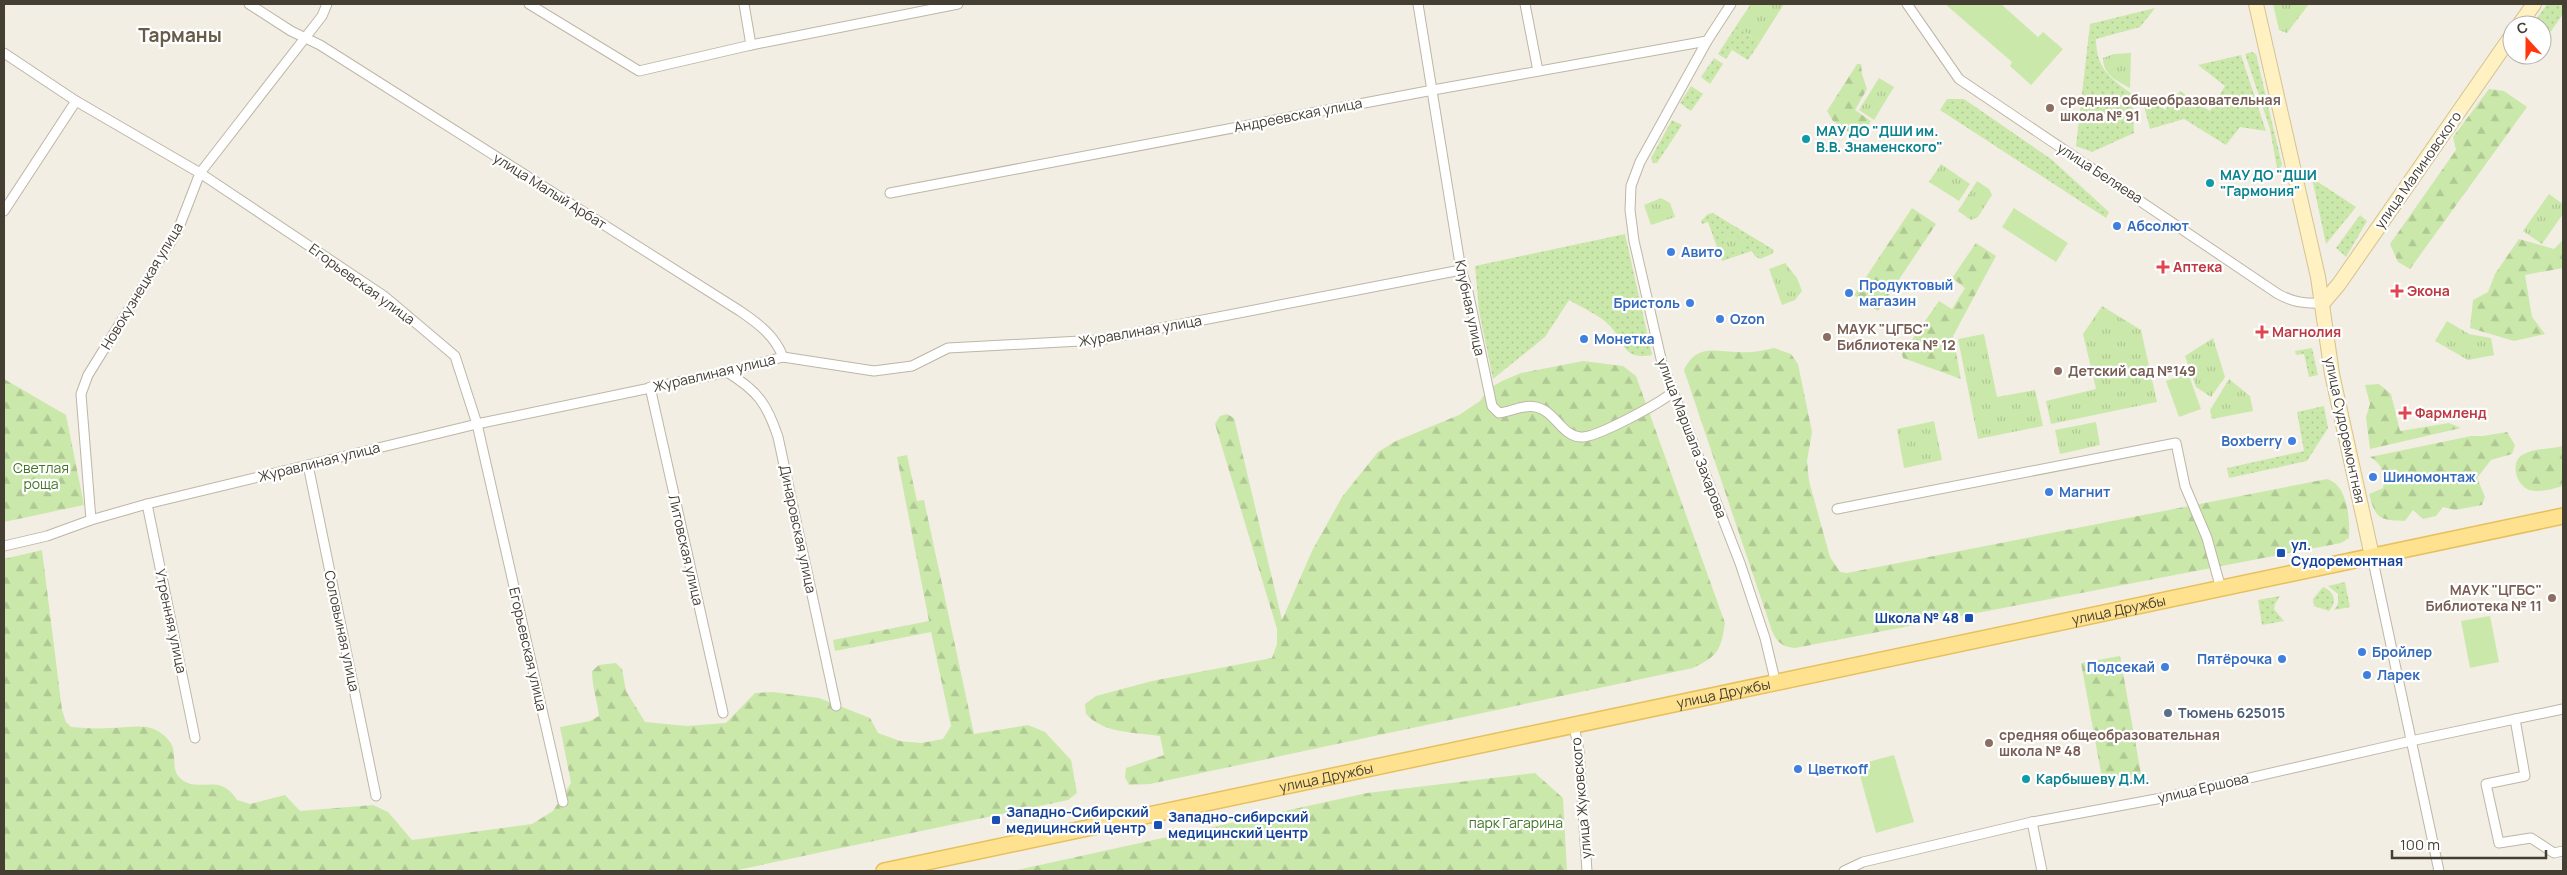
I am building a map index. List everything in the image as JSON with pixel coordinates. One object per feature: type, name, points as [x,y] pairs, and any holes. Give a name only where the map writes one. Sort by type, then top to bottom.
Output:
[{"type":"main road","name":"улица Дружбы","points":[[884,871],[1776,684],[2563,516]]},
{"type":"street","name":"улица Малый Арбат","points":[[249,4],[304,39],[320,45],[760,324],[771,336],[783,357]]},
{"type":"street","name":"Новокузнецкая улица","points":[[90,520],[81,394],[88,375],[178,230],[200,173],[322,16],[326,4]]},
{"type":"street","points":[[530,4],[639,71],[752,45],[958,4]]},
{"type":"street","points":[[744,4],[752,45]]},
{"type":"street","name":"Клубная улица","points":[[1418,4],[1461,270],[1468,287],[1488,396],[1492,406],[1498,413],[1522,407],[1536,407],[1548,412],[1567,432],[1580,437],[1597,435],[1662,401],[1673,392]]},
{"type":"street","points":[[1525,4],[1538,71]]},
{"type":"street","name":"улица Маршала Захарова","points":[[1731,4],[1707,41],[1640,162],[1631,186],[1630,210],[1634,240],[1662,363],[1740,563],[1765,638],[1776,684]]},
{"type":"street","name":"улица Беляева","points":[[1907,4],[1959,79],[2278,294],[2290,301],[2303,304],[2323,303]]},
{"type":"street","name":"улица Судоремонтная","points":[[2256,4],[2323,303],[2332,374],[2372,556]]},
{"type":"street","points":[[2526,15],[2534,4]]},
{"type":"street","name":"Андреевская улица","points":[[890,193],[1433,90],[1707,41]]},
{"type":"street","name":"улица Малиновского","points":[[2323,303],[2339,284],[2502,49]]},
{"type":"street","name":"Егорьевская улица","points":[[4,54],[76,101],[200,173],[384,296],[448,348],[455,356],[477,424],[563,802]]},
{"type":"street","points":[[4,211],[76,101]]},
{"type":"street","name":"Журавлиная улица","points":[[4,546],[47,536],[90,520],[146,504],[477,424],[727,372],[783,357],[874,371],[912,366],[948,348],[1099,340],[1461,270]]},
{"type":"street","name":"Динаровская улица","points":[[727,372],[746,383],[760,397],[769,410],[778,437],[836,706]]},
{"type":"street","name":"Литовская улица","points":[[650,387],[723,713]]},
{"type":"street","points":[[1837,509],[2176,442],[2185,486],[2207,538],[2221,589]]},
{"type":"street","name":"Соловьиная улица","points":[[308,465],[376,796]]},
{"type":"street","name":"Утренняя улица","points":[[146,504],[195,738]]},
{"type":"street","points":[[2372,556],[2439,871]]},
{"type":"street","name":"улица Ершова","points":[[1844,871],[1863,862],[2032,822],[2167,797],[2411,740],[2563,709]]},
{"type":"street","points":[[2515,719],[2525,776],[2486,784],[2498,843],[2531,838],[2554,853],[2563,851]]},
{"type":"street","name":"улица Жуковского","points":[[1574,726],[1579,752],[1587,871]]},
{"type":"street","points":[[2032,822],[2042,871]]},
{"type":"green space","points":[[1751,4],[1784,4],[1760,42],[1736,26]]},
{"type":"green space","points":[[1945,4],[2001,4],[2038,37],[2043,32],[2063,49],[2031,85],[2010,66],[2012,62]]},
{"type":"green space","points":[[2273,4],[2309,4],[2287,33],[2279,30]]},
{"type":"green space","points":[[2547,4],[2563,4],[2563,14],[2552,30],[2552,15],[2539,15]]},
{"type":"green space","points":[[2155,8],[2140,27],[2096,39],[2102,65],[2117,83],[2132,94],[2134,133],[2092,152],[2076,146],[2090,24]]},
{"type":"green space","points":[[1736,26],[1760,42],[1748,60],[1732,50],[1726,59],[1718,54]]},
{"type":"green space","points":[[2252,52],[2256,54],[2282,165],[2280,169],[2277,168],[2270,129],[2245,54]]},
{"type":"green space","points":[[2131,53],[2130,88],[2108,73],[2105,69],[2103,58],[2114,54]]},
{"type":"green space","points":[[2241,55],[2266,131],[2240,127],[2226,145],[2184,119],[2150,129],[2144,106],[2158,104],[2165,110],[2180,91],[2210,111],[2225,86],[2198,65]]},
{"type":"green space","points":[[1714,58],[1723,64],[1710,84],[1701,77]]},
{"type":"green space","points":[[1857,64],[1861,64],[1867,89],[1855,110],[1871,121],[1859,139],[1833,121],[1827,111]]},
{"type":"green space","points":[[1879,78],[1894,87],[1874,120],[1859,110]]},
{"type":"green space","points":[[1691,86],[1703,94],[1691,111],[1680,103]]},
{"type":"green space","points":[[2489,89],[2504,91],[2527,107],[2410,269],[2398,262],[2390,244],[2456,150],[2453,137]]},
{"type":"green space","points":[[1947,99],[1964,99],[2051,159],[2109,212],[2106,218],[1940,110]]},
{"type":"green space","points":[[1672,120],[1682,125],[1657,163],[1653,163],[1651,158]]},
{"type":"green space","points":[[1941,164],[1970,184],[1959,201],[1929,182]]},
{"type":"green space","points":[[2312,178],[2356,207],[2326,244]]},
{"type":"green space","points":[[1977,181],[1989,189],[1992,195],[1978,217],[1971,220],[1958,211]]},
{"type":"green space","points":[[2549,194],[2563,204],[2563,214],[2542,244],[2523,231]]},
{"type":"green space","points":[[1661,198],[1670,203],[1675,217],[1651,225],[1644,205]]},
{"type":"green space","points":[[1912,208],[1936,224],[1878,311],[1854,295]]},
{"type":"green space","points":[[2014,208],[2068,243],[2056,262],[2002,227]]},
{"type":"green space","points":[[1713,213],[1774,250],[1772,254],[1760,259],[1752,251],[1722,261],[1708,222],[1702,224],[1701,221],[1708,214]]},
{"type":"green space","points":[[2360,215],[2367,221],[2346,257],[2336,248]]},
{"type":"green space","points":[[1728,231],[1747,243],[1748,246],[1728,254],[1721,234]]},
{"type":"green space","points":[[1625,234],[1652,355],[1642,356],[1629,352],[1605,321],[1569,300],[1545,337],[1493,379],[1479,311],[1475,266]]},
{"type":"green space","points":[[2519,239],[2554,249],[2563,240],[2563,268],[2525,275],[2532,317],[2545,334],[2514,341],[2470,328],[2473,300],[2488,292],[2495,274]]},
{"type":"green space","points":[[1976,243],[1996,256],[1953,336],[1961,379],[1903,358],[1902,354],[1939,301],[1952,309],[1965,288],[1952,278]]},
{"type":"green space","points":[[1785,263],[1797,278],[1802,291],[1795,300],[1782,305],[1769,269]]},
{"type":"green space","points":[[2102,306],[2141,330],[2157,402],[2051,424],[2046,401],[2096,389],[2083,334]]},
{"type":"green space","points":[[2447,321],[2469,334],[2491,338],[2494,355],[2468,360],[2435,341]]},
{"type":"green space","points":[[1984,334],[1997,397],[2035,390],[2043,426],[1978,439],[1958,339]]},
{"type":"green space","points":[[2213,338],[2225,377],[2211,397],[2196,387],[2185,356]]},
{"type":"green space","points":[[1774,348],[1791,354],[1798,364],[1812,432],[1807,461],[1809,481],[1830,557],[1840,572],[1847,573],[2327,479],[2334,482],[2343,495],[2348,513],[2349,538],[2341,543],[1795,648],[1787,647],[1776,639],[1772,631],[1684,370],[1689,361],[1701,352],[1752,352]]},
{"type":"green space","points":[[2312,348],[2318,375],[2309,377],[2304,354],[2296,355],[2295,351]]},
{"type":"green space","points":[[1583,361],[1623,366],[1636,376],[1725,623],[1720,646],[1713,656],[1693,668],[1150,784],[1129,785],[1125,777],[1126,768],[1164,755],[1160,736],[1111,729],[1093,721],[1086,714],[1085,704],[1096,696],[1152,681],[1272,658],[1277,644],[1277,629],[1215,424],[1220,416],[1227,414],[1234,418],[1282,620],[1312,551],[1342,497],[1378,452],[1396,441],[1459,415],[1480,401],[1488,389],[1502,381],[1521,373]]},
{"type":"green space","points":[[2188,373],[2201,409],[2179,417],[2166,381]]},
{"type":"green space","name":"Светлая роща","points":[[4,379],[66,415],[84,505],[4,522]]},
{"type":"green space","points":[[2229,379],[2250,396],[2253,411],[2212,419],[2210,410]]},
{"type":"green space","points":[[2379,384],[2391,394],[2400,431],[2449,423],[2461,428],[2370,449],[2366,417],[2370,404],[2365,385]]},
{"type":"green space","points":[[2324,406],[2328,428],[2307,461],[2229,478],[2227,468],[2304,451],[2297,412]]},
{"type":"green space","points":[[1934,421],[1942,460],[1904,468],[1897,429]]},
{"type":"green space","points":[[2096,422],[2100,445],[2060,454],[2055,430]]},
{"type":"green space","points":[[2507,432],[2515,445],[2512,454],[2491,460],[2477,478],[2485,497],[2482,505],[2455,510],[2443,507],[2436,516],[2423,519],[2413,510],[2405,521],[2384,519],[2374,509],[2369,494],[2383,488],[2384,478],[2378,463],[2370,457],[2471,436]]},
{"type":"green space","points":[[2563,446],[2563,486],[2538,491],[2529,490],[2521,484],[2516,474],[2516,463],[2522,455],[2532,451]]},
{"type":"green space","points":[[907,455],[917,501],[924,500],[974,734],[1028,725],[1045,732],[1071,760],[1077,793],[1068,800],[733,871],[4,871],[4,559],[42,550],[62,710],[66,722],[71,727],[150,728],[164,735],[170,742],[174,751],[175,770],[180,778],[187,783],[223,787],[230,791],[237,800],[250,804],[285,795],[300,811],[373,805],[388,812],[412,840],[532,824],[553,811],[571,783],[560,727],[590,721],[599,716],[592,671],[599,665],[616,663],[622,669],[626,691],[645,722],[687,726],[726,723],[755,693],[773,692],[819,698],[870,718],[878,733],[900,741],[921,743],[943,739],[951,726],[931,632],[835,651],[833,640],[929,621],[897,457]]},
{"type":"green space","points":[[2345,582],[2350,607],[2334,610],[2338,604],[2338,594],[2328,586]]},
{"type":"green space","points":[[2323,587],[2334,598],[2332,608],[2329,611],[2314,606],[2313,599]]},
{"type":"green space","points":[[2280,596],[2274,609],[2284,621],[2262,625],[2258,600]]},
{"type":"green space","points":[[2490,616],[2499,662],[2470,668],[2461,621]]},
{"type":"green space","points":[[2120,656],[2141,774],[2102,778],[2081,663]]},
{"type":"green space","points":[[1894,755],[1914,822],[1876,833],[1857,765]]},
{"type":"green space","name":"парк Гагарина","points":[[1535,773],[1563,798],[1567,871],[1013,871],[1367,793]]},
{"type":"place","name":"средняя общеобразовательная школа № 91","points":[[2050,108]]},
{"type":"place","name":"МАУ ДО \"ДШИ им. В.В. Знаменского\"","points":[[1806,139]]},
{"type":"place","name":"МАУ ДО \"ДШИ \"Гармония\"","points":[[2210,183]]},
{"type":"place","name":"Абсолют","points":[[2117,226]]},
{"type":"place","name":"Авито","points":[[1671,252]]},
{"type":"place","name":"Аптека","points":[[2163,267]]},
{"type":"place","name":"Экона","points":[[2397,291]]},
{"type":"place","name":"Продуктовый магазин","points":[[1849,293]]},
{"type":"place","name":"Бристоль","points":[[1690,303]]},
{"type":"place","name":"Ozon","points":[[1720,319]]},
{"type":"place","name":"Магнолия","points":[[2262,332]]},
{"type":"place","name":"МАУК \"ЦГБС\" Библиотека № 12","points":[[1827,337]]},
{"type":"place","name":"Монетка","points":[[1584,339]]},
{"type":"place","name":"Детский сад №149","points":[[2058,371]]},
{"type":"place","name":"Фармленд","points":[[2405,413]]},
{"type":"place","name":"Boxberry","points":[[2292,441]]},
{"type":"place","name":"Шиномонтаж","points":[[2373,477]]},
{"type":"place","name":"Магнит","points":[[2049,492]]},
{"type":"place","name":"ул. Судоремонтная","points":[[2281,553]]},
{"type":"place","name":"МАУК \"ЦГБС\" Библиотека № 11","points":[[2552,598]]},
{"type":"place","name":"Школа № 48","points":[[1969,618]]},
{"type":"place","name":"Бройлер","points":[[2362,652]]},
{"type":"place","name":"Пятёрочка","points":[[2282,659]]},
{"type":"place","name":"Подсекай","points":[[2165,667]]},
{"type":"place","name":"Ларек","points":[[2367,675]]},
{"type":"place","name":"Тюмень 625015","points":[[2168,713]]},
{"type":"place","name":"средняя общеобразовательная школа № 48","points":[[1989,743]]},
{"type":"place","name":"Цветкоff","points":[[1798,769]]},
{"type":"place","name":"Карбышеву Д.М.","points":[[2026,779]]},
{"type":"place","name":"Западно-Сибирский медицинский центр","points":[[996,820]]},
{"type":"place","name":"Западно-сибирский медицинский центр","points":[[1158,825]]},
{"type":"district","name":"Тарманы","points":[[180,35]]}]
